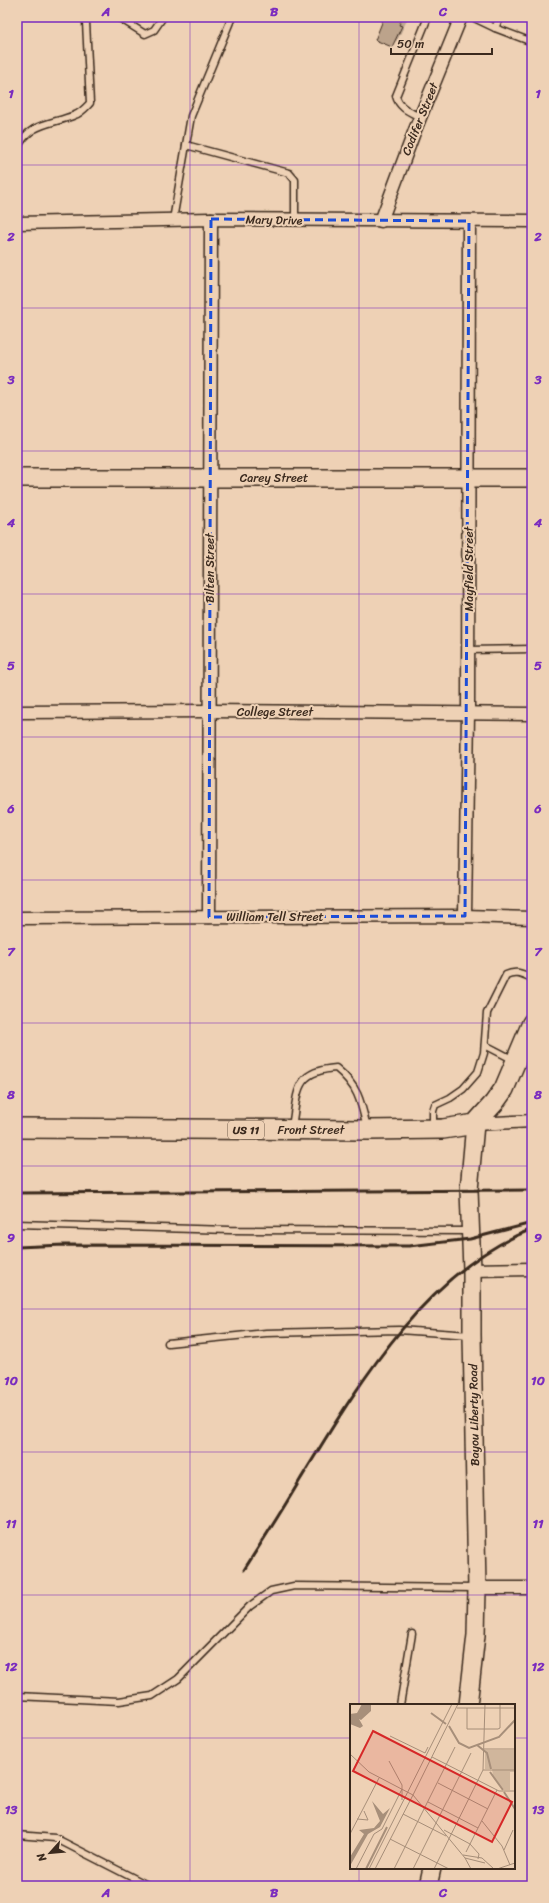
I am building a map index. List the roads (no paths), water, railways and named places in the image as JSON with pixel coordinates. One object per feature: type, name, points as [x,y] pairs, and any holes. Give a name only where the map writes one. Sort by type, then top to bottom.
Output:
[{"type":"main road","name":"Carey Street","points":[[17,478],[532,478]]},
{"type":"main road","points":[[475,1124],[494,1104],[504,1089],[532,1023]]},
{"type":"main road","name":"Front Street","points":[[17,1128],[433,1130],[475,1124]]},
{"type":"main road","name":"Bayou Liberty Road","points":[[468,1704],[476,1635],[477,1588],[472,1270],[469,1190],[475,1124]]},
{"type":"main road","points":[[428,1886],[432,1869]]},
{"type":"street","name":"Codifer Street","points":[[381,221],[420,117],[461,17]]},
{"type":"street","name":"Mary Drive","points":[[17,223],[211,219],[532,221]]},
{"type":"street","name":"Bilten Street","points":[[209,917],[211,219]]},
{"type":"street","name":"Mayfield Street","points":[[464,916],[468,713],[469,221]]},
{"type":"street","name":"College Street","points":[[17,712],[210,711],[532,714]]},
{"type":"street","name":"William Tell Street","points":[[17,918],[464,916],[532,918]]},
{"type":"street","name":"Front Street","points":[[475,1124],[532,1121]]},
{"type":"street","points":[[472,1270],[532,1269]]},
{"type":"street","points":[[477,1588],[532,1588]]},
{"type":"lane","points":[[17,149],[21,140],[35,127],[76,115],[90,103],[86,22],[88,17]]},
{"type":"lane","points":[[118,17],[146,34],[154,30],[163,17]]},
{"type":"lane","points":[[173,220],[191,116],[232,17]]},
{"type":"lane","points":[[420,117],[403,108],[399,104],[396,96],[428,17]]},
{"type":"lane","points":[[472,17],[495,28],[532,42]]},
{"type":"lane","points":[[495,28],[500,17]]},
{"type":"lane","points":[[186,146],[289,173],[295,180],[295,220]]},
{"type":"lane","points":[[468,650],[532,649]]},
{"type":"lane","points":[[433,1130],[434,1107],[438,1103],[450,1098],[471,1081],[478,1072],[484,1053],[487,1013],[506,975],[512,972],[518,972],[532,978]]},
{"type":"lane","points":[[485,1045],[516,1061]]},
{"type":"lane","points":[[292,1130],[298,1090],[306,1076],[318,1069],[336,1068],[347,1077],[361,1099],[368,1130]]},
{"type":"lane","points":[[17,1224],[230,1230],[471,1232]]},
{"type":"lane","points":[[168,1343],[266,1333],[399,1330],[472,1335]]},
{"type":"lane","points":[[17,1696],[119,1701],[152,1696],[178,1679],[250,1606],[271,1591],[294,1586],[477,1588]]},
{"type":"lane","points":[[400,1704],[412,1634]]},
{"type":"lane","points":[[17,1835],[55,1838],[149,1886]]},
{"type":"railway","points":[[17,1193],[532,1190]]},
{"type":"railway","points":[[17,1247],[64,1245],[409,1246],[470,1239],[532,1223]]},
{"type":"railway","points":[[244,1570],[345,1407],[397,1335],[427,1302],[459,1272],[494,1248],[532,1229]]}]
